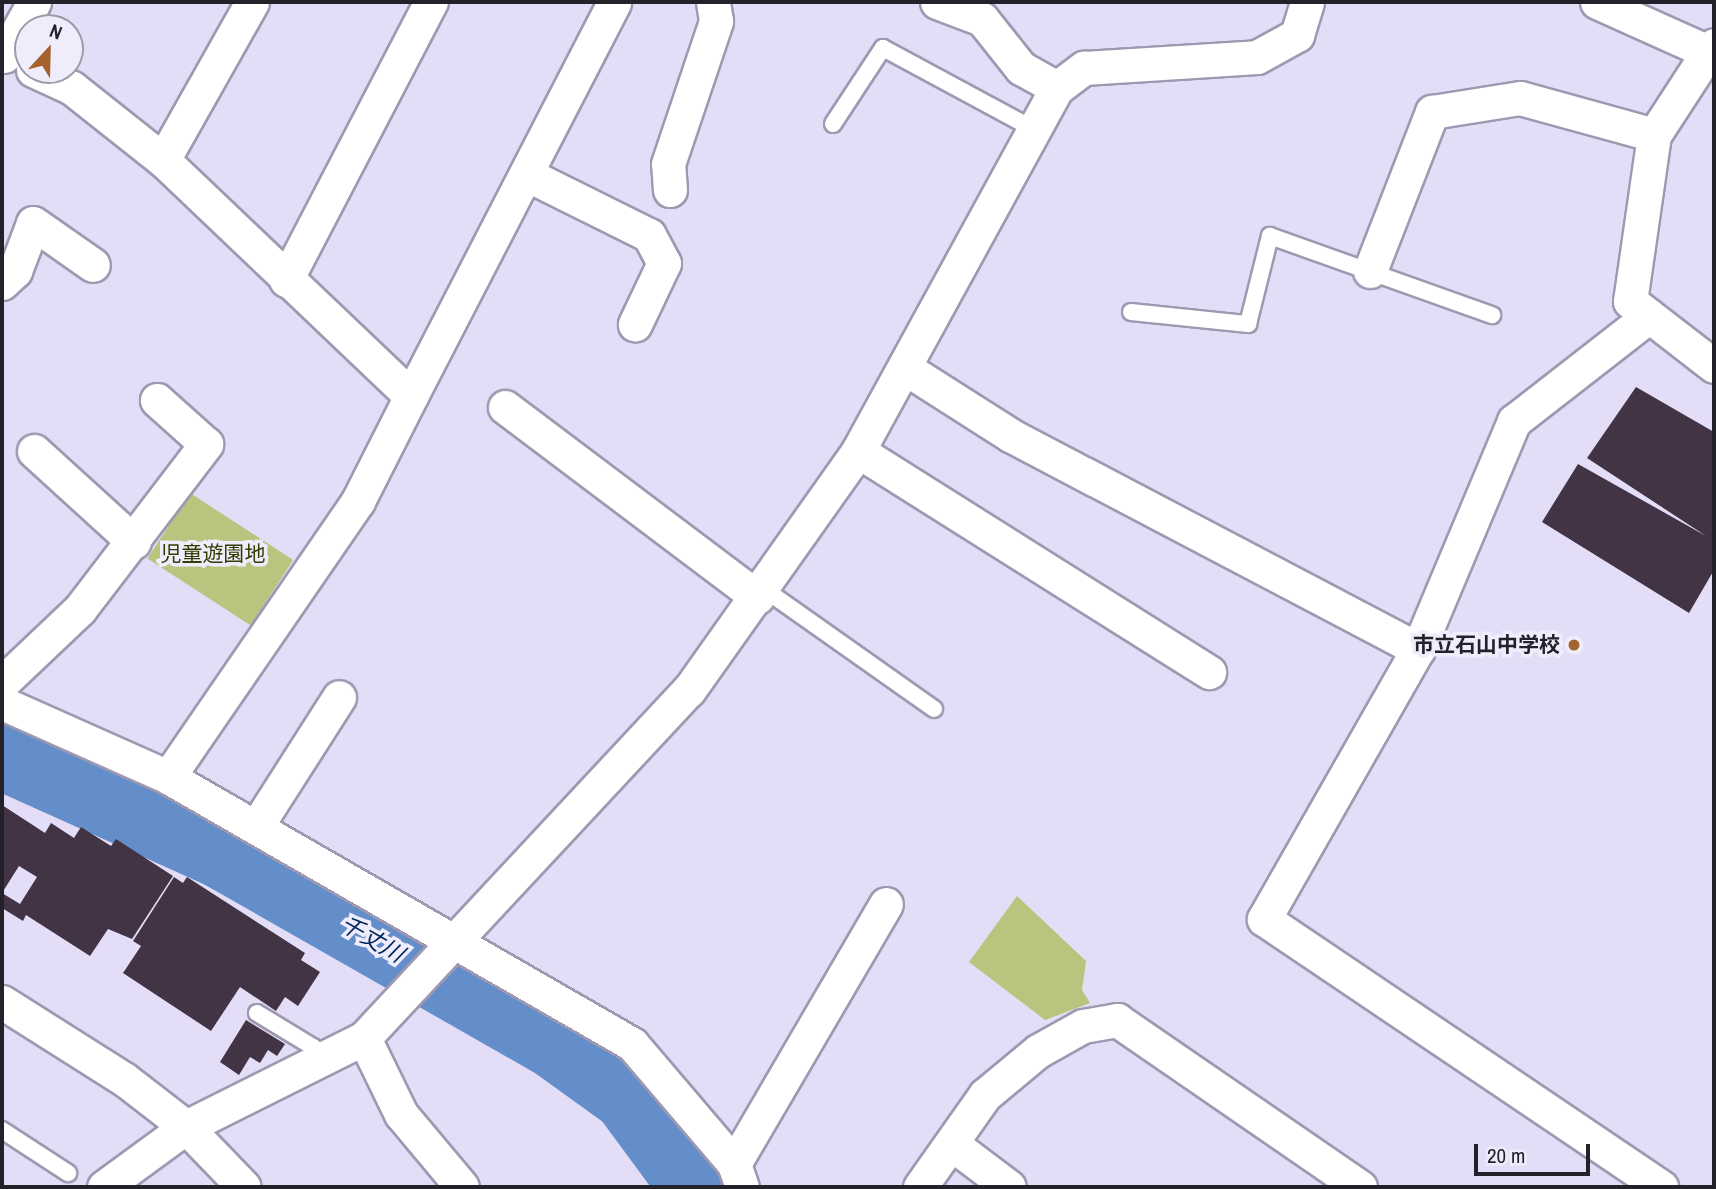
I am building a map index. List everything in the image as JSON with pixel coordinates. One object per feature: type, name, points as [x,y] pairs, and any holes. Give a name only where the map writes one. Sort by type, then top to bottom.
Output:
[{"type":"street","points":[[11,59],[34,2]]},
{"type":"street","points":[[163,160],[252,2]]},
{"type":"street","points":[[286,280],[430,2]]},
{"type":"street","points":[[168,777],[358,501],[614,2]]},
{"type":"street","points":[[670,190],[668,164],[716,21],[713,2]]},
{"type":"street","points":[[937,2],[982,19],[1021,68],[1057,88]]},
{"type":"street","points":[[104,1187],[186,1127],[364,1038],[448,955],[689,690],[761,593],[858,451],[905,368],[1030,127],[1057,88],[1084,68],[1257,57],[1297,35],[1307,2]]},
{"type":"street","points":[[1597,2],[1711,48],[1654,135],[1630,301],[1714,366]]},
{"type":"street","points":[[62,84],[72,89],[163,160],[286,280],[411,396]]},
{"type":"street","points":[[1370,271],[1432,113],[1520,98],[1654,135]]},
{"type":"street","points":[[526,174],[649,235],[664,263],[635,324]]},
{"type":"street","points":[[2,283],[15,271],[33,223],[93,265]]},
{"type":"street","points":[[1649,316],[1514,421],[1418,649],[1264,919],[1661,1187]]},
{"type":"street","points":[[905,368],[1010,435],[1418,649]]},
{"type":"street","points":[[2,684],[80,609],[134,542],[206,444],[157,400]]},
{"type":"street","points":[[505,407],[761,593]]},
{"type":"street","points":[[34,451],[134,542]]},
{"type":"street","points":[[858,451],[1209,671]]},
{"type":"street","points":[[256,827],[339,697]]},
{"type":"street","points":[[2,703],[168,777],[256,827],[448,955],[632,1044],[738,1175],[886,904]]},
{"type":"street","points":[[2,1002],[124,1079],[186,1127],[244,1187]]},
{"type":"street","points":[[920,1187],[985,1095],[1038,1051],[1083,1026],[1116,1020],[1360,1187]]},
{"type":"street","points":[[364,1038],[401,1114],[462,1187]]},
{"type":"street","points":[[952,1144],[1009,1187]]},
{"type":"lane","points":[[833,124],[883,48],[1030,127]]},
{"type":"lane","points":[[1131,313],[1248,324],[1270,236],[1492,315]]},
{"type":"lane","points":[[761,593],[934,709]]},
{"type":"lane","points":[[257,1013],[313,1047],[320,1059]]},
{"type":"lane","points":[[2,1130],[68,1173]]},
{"type":"green space","name":"児童遊園地","points":[[190,493],[293,560],[251,625],[148,558]]},
{"type":"green space","points":[[1017,896],[1086,961],[1082,990],[1090,1003],[1045,1020],[969,962]]},
{"type":"building","points":[[1636,387],[1714,432],[1714,570],[1689,613],[1542,522],[1578,464],[1706,536],[1587,458]]},
{"type":"building","points":[[2,805],[45,833],[51,823],[74,838],[81,827],[111,846],[116,839],[173,876],[132,939],[108,929],[90,956],[26,915],[23,921],[2,908]],"holes":[[[19,866],[37,877],[20,904],[2,893]]]},
{"type":"building","points":[[174,877],[183,883],[187,877],[305,953],[301,960],[320,972],[298,1006],[285,997],[276,1011],[240,987],[211,1031],[123,973],[141,946],[133,941]]},
{"type":"building","points":[[246,1020],[285,1044],[277,1056],[268,1050],[260,1063],[250,1057],[239,1075],[220,1062]]},
{"type":"waterway","name":"千丈川","points":[[2,755],[220,853],[552,1042],[627,1096],[694,1187]]},
{"type":"place","name":"市立石山中学校","points":[[1574,645]]}]
